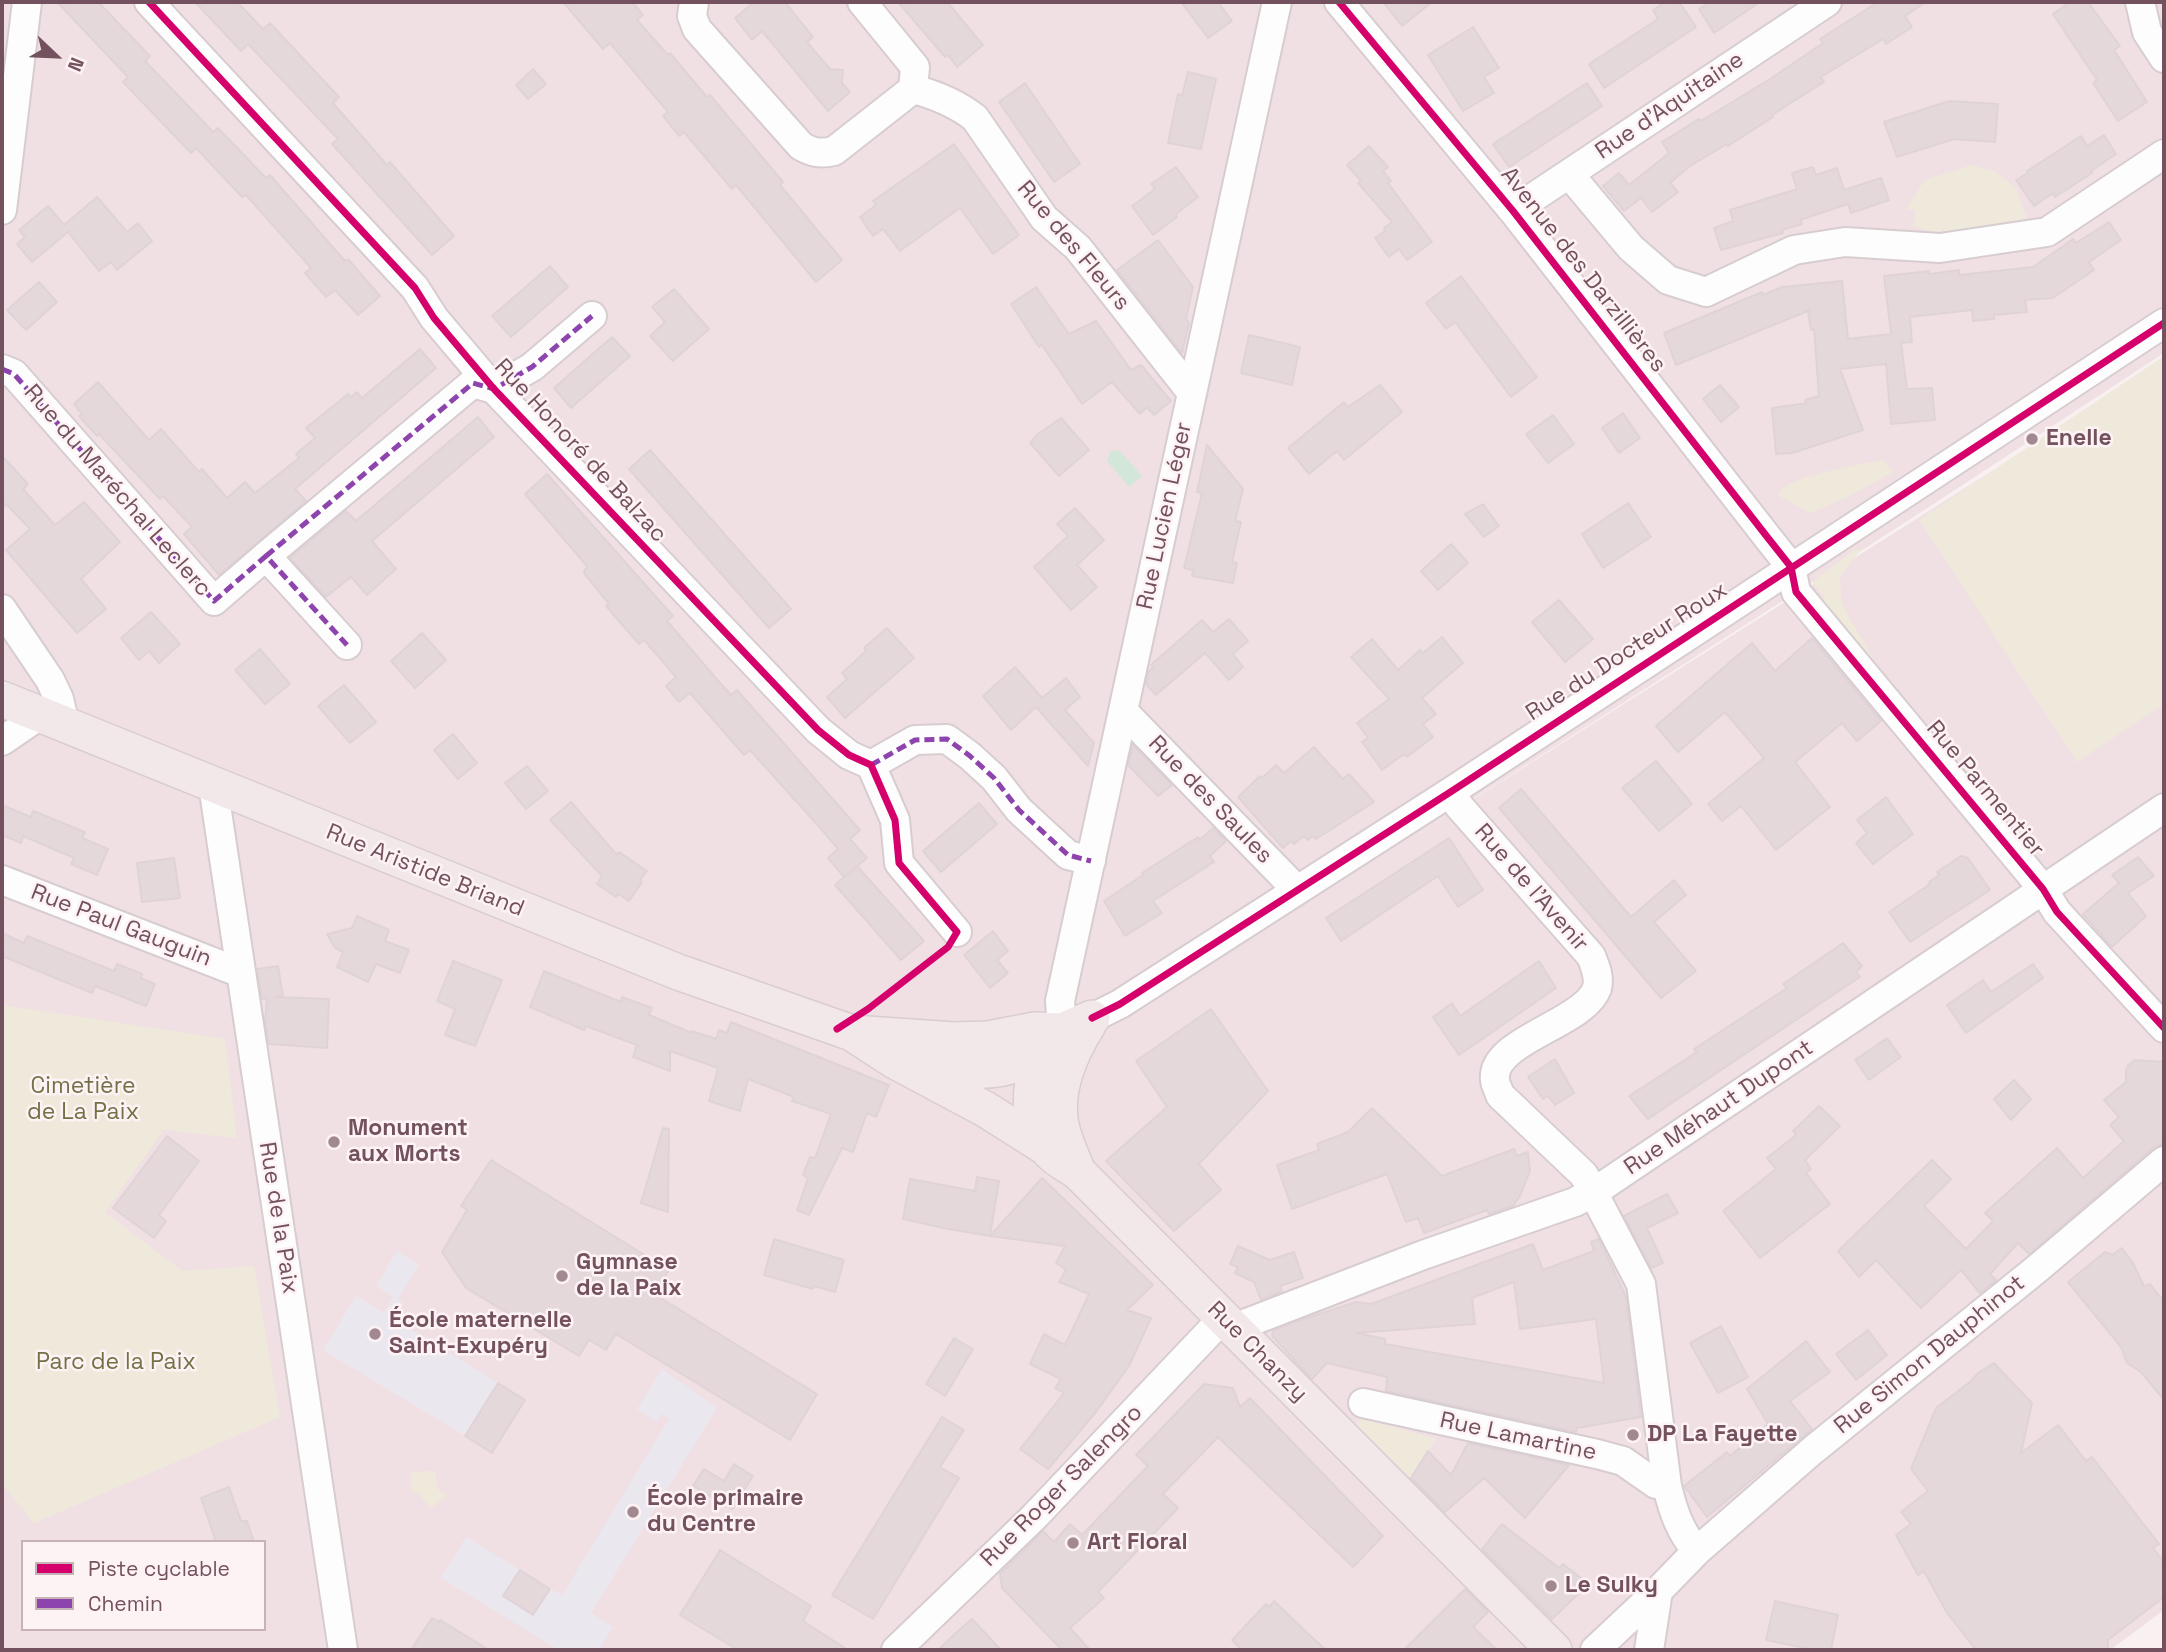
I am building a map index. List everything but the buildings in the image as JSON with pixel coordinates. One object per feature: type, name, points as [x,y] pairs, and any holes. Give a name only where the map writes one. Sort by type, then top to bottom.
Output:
[{"type":"main road","name":"Rue Aristide Briand","points":[[2,699],[678,972],[901,1049]]},
{"type":"main road","points":[[901,1049],[954,1040],[988,1039],[1087,1019]]},
{"type":"main road","points":[[901,1049],[988,1089],[1016,1065],[1087,1019]]},
{"type":"main road","points":[[1042,1140],[1033,1116],[1032,1091],[1038,1069],[1087,1019]]},
{"type":"main road","points":[[1079,1173],[1060,1123],[1060,1092],[1087,1019]]},
{"type":"main road","name":"Rue Chanzy","points":[[988,1089],[1042,1140],[1057,1158],[1079,1173],[1554,1650]]},
{"type":"street","points":[[2,210],[27,2]]},
{"type":"street","name":"Rue Honoré de Balzac","points":[[149,2],[415,288],[434,318],[494,389],[818,730],[849,755],[871,765]]},
{"type":"street","points":[[690,4],[697,29],[801,146],[822,154],[834,151],[913,89],[915,67],[862,2]]},
{"type":"street","name":"Rue Lucien Léger","points":[[1087,1019],[1060,1001],[1277,2]]},
{"type":"street","name":"Avenue des Darzillières","points":[[1339,2],[1513,211],[1791,567]]},
{"type":"street","name":"Rue d'Aquitaine","points":[[1513,211],[1827,2]]},
{"type":"street","points":[[2140,2],[2147,32],[2164,58]]},
{"type":"street","name":"Rue des Fleurs","points":[[913,89],[934,94],[961,107],[975,118],[1044,218],[1078,248],[1192,394]]},
{"type":"street","points":[[1569,174],[1632,248],[1668,280],[1706,292],[1794,250],[1845,242],[1940,248],[2047,232],[2164,154]]},
{"type":"street","points":[[347,645],[266,556],[473,383],[494,389],[532,367],[592,316]]},
{"type":"street","name":"Rue du Docteur Roux","points":[[1087,1019],[1120,1004],[1452,791],[2164,323]]},
{"type":"street","name":"Rue du Maréchal Leclerc","points":[[2,369],[14,374],[214,601],[266,556]]},
{"type":"street","name":"Rue Parmentier","points":[[1791,567],[1796,592],[2043,889],[2057,912],[2164,1028]]},
{"type":"street","points":[[2,609],[50,680],[59,699],[52,720],[2,741]]},
{"type":"street","name":"Rue des Saules","points":[[1123,710],[1297,890]]},
{"type":"street","points":[[957,932],[899,863],[895,820],[871,765],[915,740],[947,739],[993,778],[1019,810],[1068,855],[1091,861]]},
{"type":"street","name":"Rue de la Paix","points":[[213,785],[343,1650]]},
{"type":"street","name":"Rue de l'Avenir","points":[[1452,791],[1459,806],[1591,956],[1597,973],[1597,987],[1589,1000],[1510,1050],[1498,1065],[1494,1078],[1500,1095],[1584,1175],[1641,1284],[1667,1486],[1673,1510],[1685,1538],[1697,1551]]},
{"type":"street","name":"Rue Méhaut Dupont","points":[[1229,1323],[1575,1202],[1594,1192],[2164,808]]},
{"type":"street","name":"Rue Paul Gauguin","points":[[2,880],[241,973]]},
{"type":"street","name":"Rue Simon Dauphinot","points":[[1595,1650],[1697,1551],[1813,1450],[2038,1268],[2164,1161]]},
{"type":"street","name":"Rue Roger Salengro","points":[[897,1650],[1229,1323]]},
{"type":"street","name":"Rue Lamartine","points":[[1363,1403],[1623,1461],[1656,1484],[1667,1486]]},
{"type":"street","points":[[1650,1650],[1658,1591]]},
{"type":"shaded area","points":[[2,2],[2164,2],[2164,353],[1906,522],[1406,842],[2164,362],[2164,1610],[2110,1650],[2,1650]]},
{"type":"shaded area","points":[[1119,450],[1142,476],[1129,487],[1107,461],[1110,452]]},
{"type":"shaded area","name":"École maternelle Saint-Exupéry","points":[[397,1251],[419,1265],[398,1299],[403,1303],[394,1319],[498,1383],[465,1436],[323,1350],[356,1296],[384,1313],[393,1297],[376,1286]]},
{"type":"shaded area","name":"École primaire du Centre","points":[[662,1369],[717,1408],[591,1613],[613,1627],[599,1650],[559,1650],[441,1578],[466,1537],[520,1570],[503,1596],[534,1614],[550,1589],[562,1595],[669,1419],[662,1414],[657,1422],[637,1409]]},
{"type":"green space","points":[[1972,165],[1995,172],[2016,188],[2028,221],[2013,231],[1931,232],[1914,226],[1915,210],[1906,209],[1925,180]]},
{"type":"green space","points":[[2164,356],[2164,704],[2077,762],[1919,520]]},
{"type":"green space","points":[[1883,460],[1893,472],[1848,497],[1810,513],[1779,496],[1785,487],[1803,479]]},
{"type":"green space","points":[[1857,548],[1860,551],[1840,576],[1841,599],[1872,656],[1876,670],[1821,604],[1825,598],[1812,582]]},
{"type":"green space","name":"Parc de la Paix","points":[[2,1005],[225,1039],[237,1138],[164,1130],[105,1212],[182,1271],[254,1266],[280,1417],[34,1523],[2,1484]]},
{"type":"green space","points":[[1362,1418],[1436,1439],[1407,1484],[1352,1429]]},
{"type":"green space","points":[[435,1471],[437,1488],[447,1496],[431,1508],[418,1493],[411,1492],[411,1472]]},
{"type":"marked path","points":[[266,556],[473,383],[494,389],[532,367],[592,316]]},
{"type":"marked path","points":[[2,369],[14,374],[214,601],[266,556],[347,645]]},
{"type":"marked path","points":[[871,765],[915,740],[947,739],[994,778],[1019,810],[1068,855],[1091,861]]},
{"type":"cycle path","points":[[149,2],[415,288],[434,318],[494,389],[818,730],[849,755],[871,765],[895,820],[899,863],[957,932],[948,947],[868,1009],[837,1029]]},
{"type":"cycle path","points":[[1339,2],[1513,211],[1791,567],[1796,592],[2043,889],[2057,912],[2164,1028]]},
{"type":"cycle path","points":[[1092,1018],[1120,1004],[1452,791],[2164,323]]},
{"type":"place","name":"Enelle","points":[[2032,439]]},
{"type":"place","name":"Monument aux Morts","points":[[334,1142]]},
{"type":"place","name":"Gymnase de la Paix","points":[[562,1276]]},
{"type":"place","name":"École maternelle Saint-Exupéry","points":[[375,1334]]},
{"type":"place","name":"DP La Fayette","points":[[1633,1435]]},
{"type":"place","name":"École primaire du Centre","points":[[633,1512]]},
{"type":"place","name":"Art Floral","points":[[1073,1543]]},
{"type":"place","name":"Le Sulky","points":[[1551,1586]]},
{"type":"park label","name":"Cimetière de La Paix","points":[[83,1100]]}]
